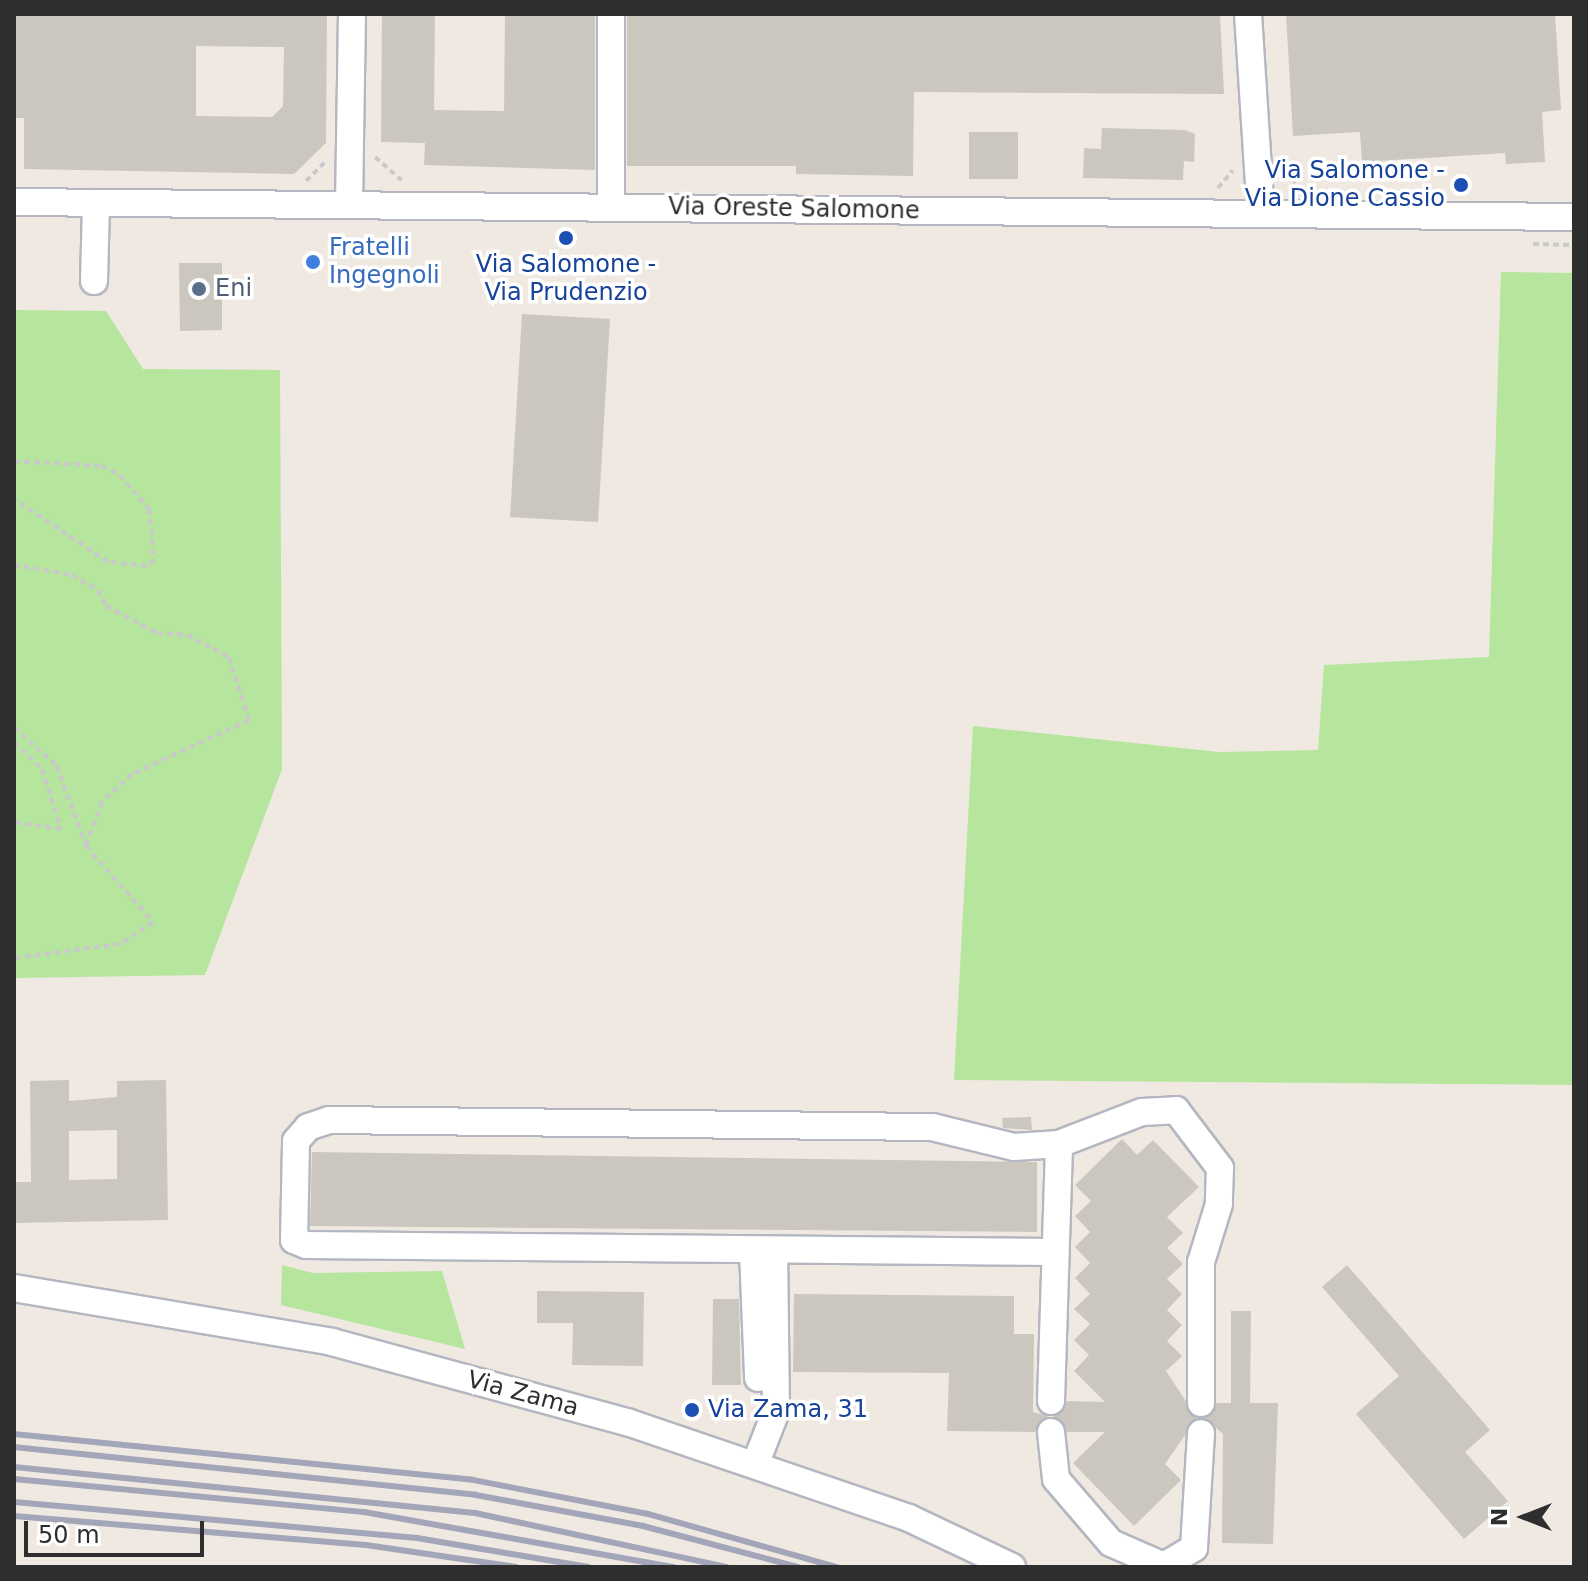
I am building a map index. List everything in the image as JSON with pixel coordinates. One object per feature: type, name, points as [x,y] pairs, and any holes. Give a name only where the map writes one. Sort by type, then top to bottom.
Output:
[{"type":"street","points":[[349,205],[352,14]]},
{"type":"street","points":[[611,14],[611,207]]},
{"type":"street","points":[[1248,14],[1261,214]]},
{"type":"street","name":"Via Oreste Salomone","points":[[14,202],[1574,217]]},
{"type":"street","points":[[94,281],[96,203]]},
{"type":"street","points":[[1052,1252],[306,1245],[294,1240],[296,1141],[308,1127],[329,1120],[932,1127],[1014,1147],[1059,1144],[1142,1112],[1176,1110],[1220,1168],[1219,1204],[1201,1262],[1201,1403]]},
{"type":"street","points":[[1051,1401],[1052,1252],[1059,1144]]},
{"type":"street","points":[[755,1465],[766,1424],[759,1408],[764,1251]]},
{"type":"street","name":"Via Zama","points":[[14,1288],[332,1342],[755,1465],[909,1518],[1012,1567]]},
{"type":"street","points":[[1051,1432],[1056,1479],[1111,1543],[1164,1566],[1194,1548],[1201,1433]]},
{"type":"path","points":[[1533,244],[1574,245]]},
{"type":"path","points":[[14,461],[102,466],[120,475],[149,509],[154,560],[147,566],[108,562],[14,499]]},
{"type":"path","points":[[14,565],[72,575],[98,590],[106,606],[157,633],[187,635],[229,657],[249,720],[132,774],[102,802],[86,846]]},
{"type":"path","points":[[14,727],[62,773],[86,846],[149,909],[150,929],[120,944],[14,958]]},
{"type":"path","points":[[14,742],[42,769],[61,829],[14,822]]},
{"type":"green space","points":[[1501,272],[1574,273],[1574,1085],[954,1080],[973,726],[1219,752],[1318,750],[1324,665],[1489,657]]},
{"type":"green space","points":[[14,310],[106,311],[143,369],[280,370],[282,769],[205,975],[14,978]]},
{"type":"green space","points":[[282,1265],[313,1273],[442,1271],[465,1349],[281,1305]]},
{"type":"building","points":[[14,14],[327,14],[326,143],[294,174],[24,169],[24,118],[14,118]],"holes":[[[196,46],[284,47],[283,106],[272,117],[196,116]]]},
{"type":"building","points":[[382,14],[435,14],[434,110],[504,111],[505,14],[595,14],[595,170],[424,165],[425,143],[381,142]]},
{"type":"building","points":[[627,14],[1220,14],[1224,94],[914,92],[913,176],[796,174],[796,166],[627,166]]},
{"type":"building","points":[[1286,14],[1555,14],[1561,110],[1542,112],[1545,162],[1506,164],[1505,153],[1362,162],[1360,132],[1293,136]]},
{"type":"building","points":[[1102,128],[1185,130],[1195,134],[1194,162],[1184,161],[1183,180],[1083,178],[1084,148],[1101,149]]},
{"type":"building","points":[[969,132],[1018,132],[1018,179],[969,179]]},
{"type":"building","points":[[179,263],[222,263],[222,330],[180,331]]},
{"type":"building","points":[[522,314],[610,319],[598,522],[510,517]]},
{"type":"building","points":[[69,1080],[69,1101],[117,1097],[117,1081],[166,1080],[168,1220],[14,1223],[14,1182],[31,1182],[30,1081]],"holes":[[[117,1130],[117,1179],[69,1180],[69,1131]]]},
{"type":"building","points":[[1031,1117],[1032,1130],[1003,1128],[1002,1118]]},
{"type":"building","points":[[1122,1139],[1137,1155],[1153,1140],[1199,1187],[1167,1217],[1183,1233],[1167,1248],[1183,1264],[1167,1279],[1182,1294],[1167,1310],[1182,1325],[1167,1341],[1182,1356],[1166,1371],[1197,1418],[1165,1464],[1181,1480],[1134,1526],[1073,1463],[1105,1432],[1067,1432],[1053,1417],[1067,1401],[1105,1402],[1074,1371],[1089,1355],[1074,1340],[1090,1324],[1074,1309],[1090,1294],[1075,1278],[1090,1263],[1075,1247],[1090,1232],[1075,1216],[1091,1201],[1075,1185]]},
{"type":"building","points":[[312,1152],[1037,1162],[1037,1232],[310,1226]]},
{"type":"building","points":[[1347,1265],[1490,1430],[1465,1452],[1508,1501],[1464,1539],[1356,1414],[1399,1376],[1322,1287]]},
{"type":"building","points":[[537,1291],[644,1292],[643,1366],[572,1365],[573,1323],[537,1323]]},
{"type":"building","points":[[794,1294],[1014,1296],[1014,1334],[1034,1334],[1033,1412],[1048,1416],[1035,1432],[947,1431],[949,1373],[793,1372]]},
{"type":"building","points":[[713,1299],[739,1299],[741,1385],[712,1385]]},
{"type":"building","points":[[1231,1311],[1251,1311],[1250,1403],[1278,1403],[1273,1544],[1222,1543],[1223,1434],[1205,1418],[1217,1403],[1231,1403]]},
{"type":"railway","points":[[14,1434],[473,1480],[648,1514],[837,1567]]},
{"type":"railway","points":[[14,1447],[476,1495],[643,1526],[798,1567]]},
{"type":"railway","points":[[14,1467],[475,1513],[726,1567]]},
{"type":"railway","points":[[14,1479],[364,1512],[674,1567]]},
{"type":"railway","points":[[14,1502],[417,1538],[589,1567]]},
{"type":"railway","points":[[14,1516],[366,1545],[516,1567]]},
{"type":"place","name":"Via Salomone - Via Dione Cassio","points":[[1461,185]]},
{"type":"place","name":"Via Salomone - Via Prudenzio","points":[[566,238]]},
{"type":"place","name":"Fratelli Ingegnoli","points":[[313,262]]},
{"type":"place","name":"Eni","points":[[199,289]]},
{"type":"place","name":"Via Zama, 31","points":[[692,1410]]}]
